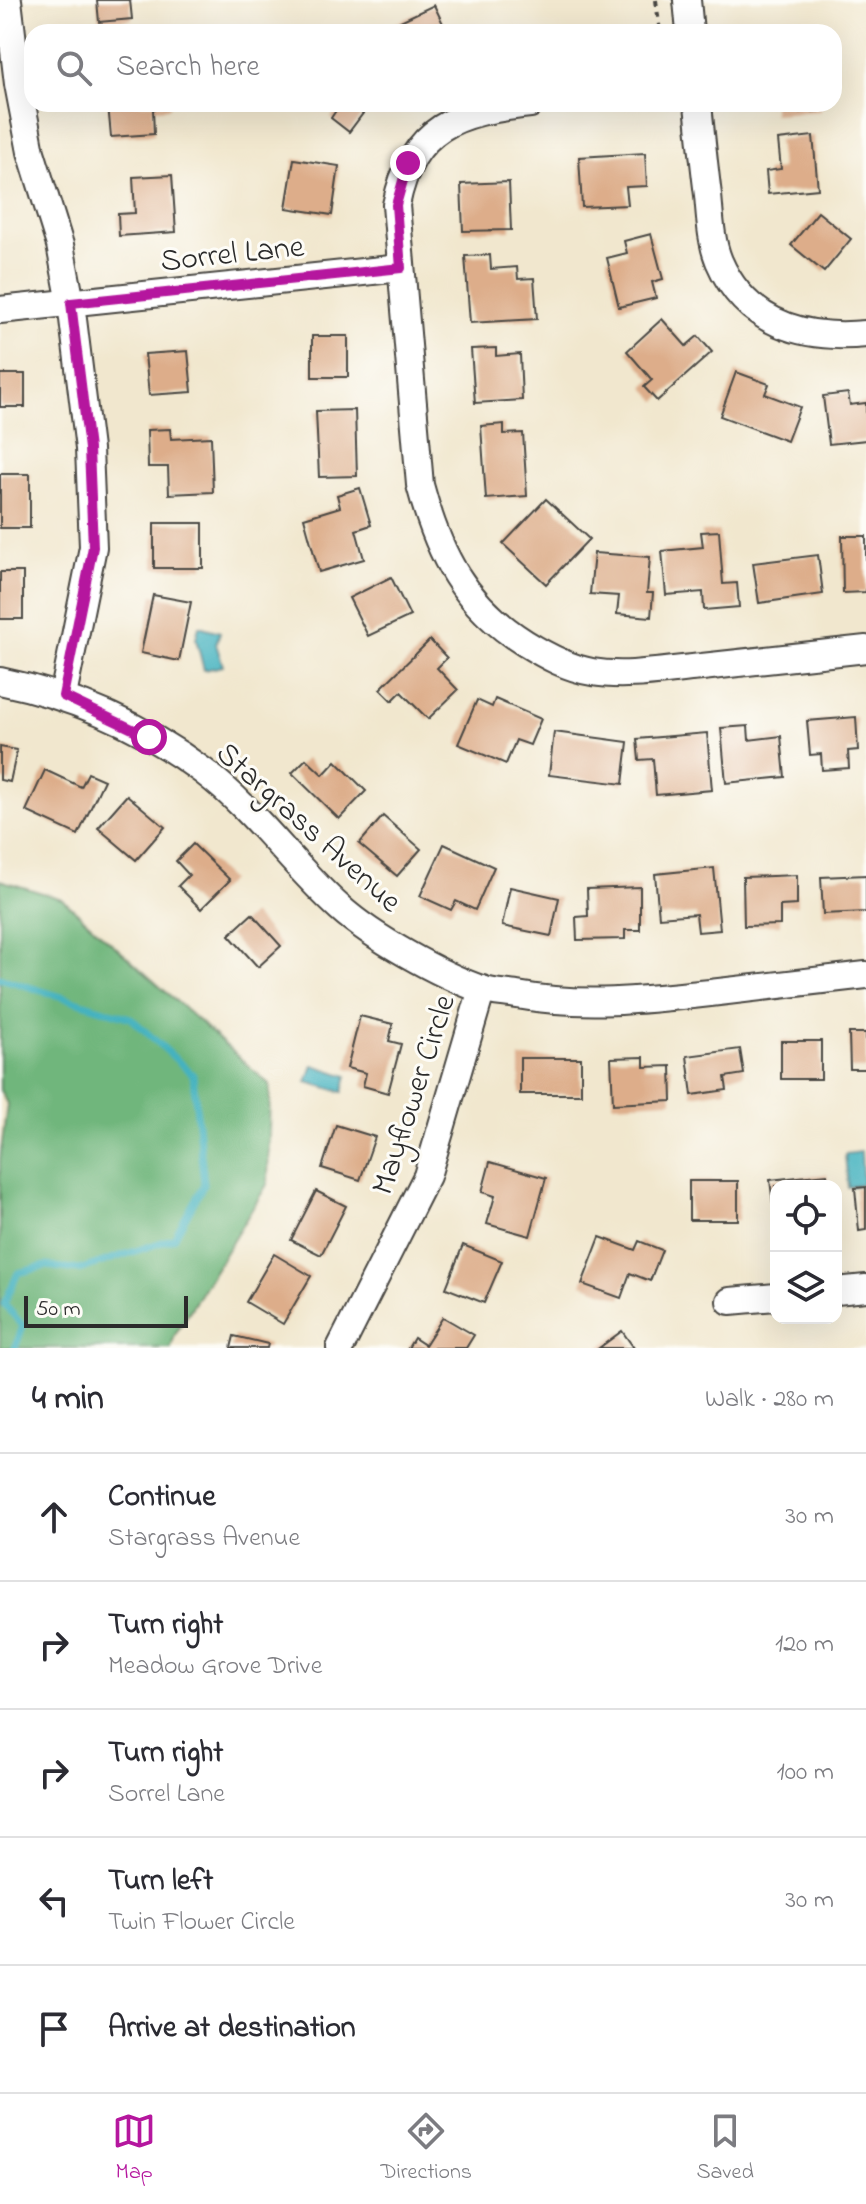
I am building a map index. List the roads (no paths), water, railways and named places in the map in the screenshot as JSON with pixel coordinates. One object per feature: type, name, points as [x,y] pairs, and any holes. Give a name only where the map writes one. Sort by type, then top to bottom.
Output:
[{"type":"street","points":[[8,0],[18,84],[31,152],[60,245],[71,303],[89,449],[93,547],[63,696]]},
{"type":"street","points":[[687,0],[689,24]]},
{"type":"street","points":[[478,112],[459,117],[422,144],[408,163],[396,205],[420,485],[430,524],[461,585],[503,629],[557,661],[590,671],[616,675],[866,649]]},
{"type":"street","points":[[699,112],[711,229],[718,260],[733,287],[753,309],[782,326],[813,334],[866,334]]},
{"type":"street","name":"Sorrel Lane","points":[[0,310],[401,268]]},
{"type":"street","name":"Stargrass Avenue","points":[[0,681],[63,696],[149,737],[204,772],[244,808],[341,910],[392,946],[482,989],[537,999],[623,1002],[866,975]]},
{"type":"street","name":"Mayflower Circle","points":[[340,1348],[427,1176],[482,989]]},
{"type":"street","points":[[842,1290],[866,1288]]},
{"type":"street","points":[[730,1301],[770,1298]]},
{"type":"water","points":[[199,626],[220,632],[216,644],[223,666],[204,670],[196,639]]},
{"type":"water","points":[[313,1065],[347,1076],[343,1092],[307,1082]]},
{"type":"water","points":[[861,1152],[863,1184],[848,1187],[845,1154]]},
{"type":"waterway","points":[[0,978],[131,1018],[193,1075],[204,1184],[174,1238],[79,1270],[46,1266],[18,1273],[4,1304],[23,1326],[15,1348]]}]
